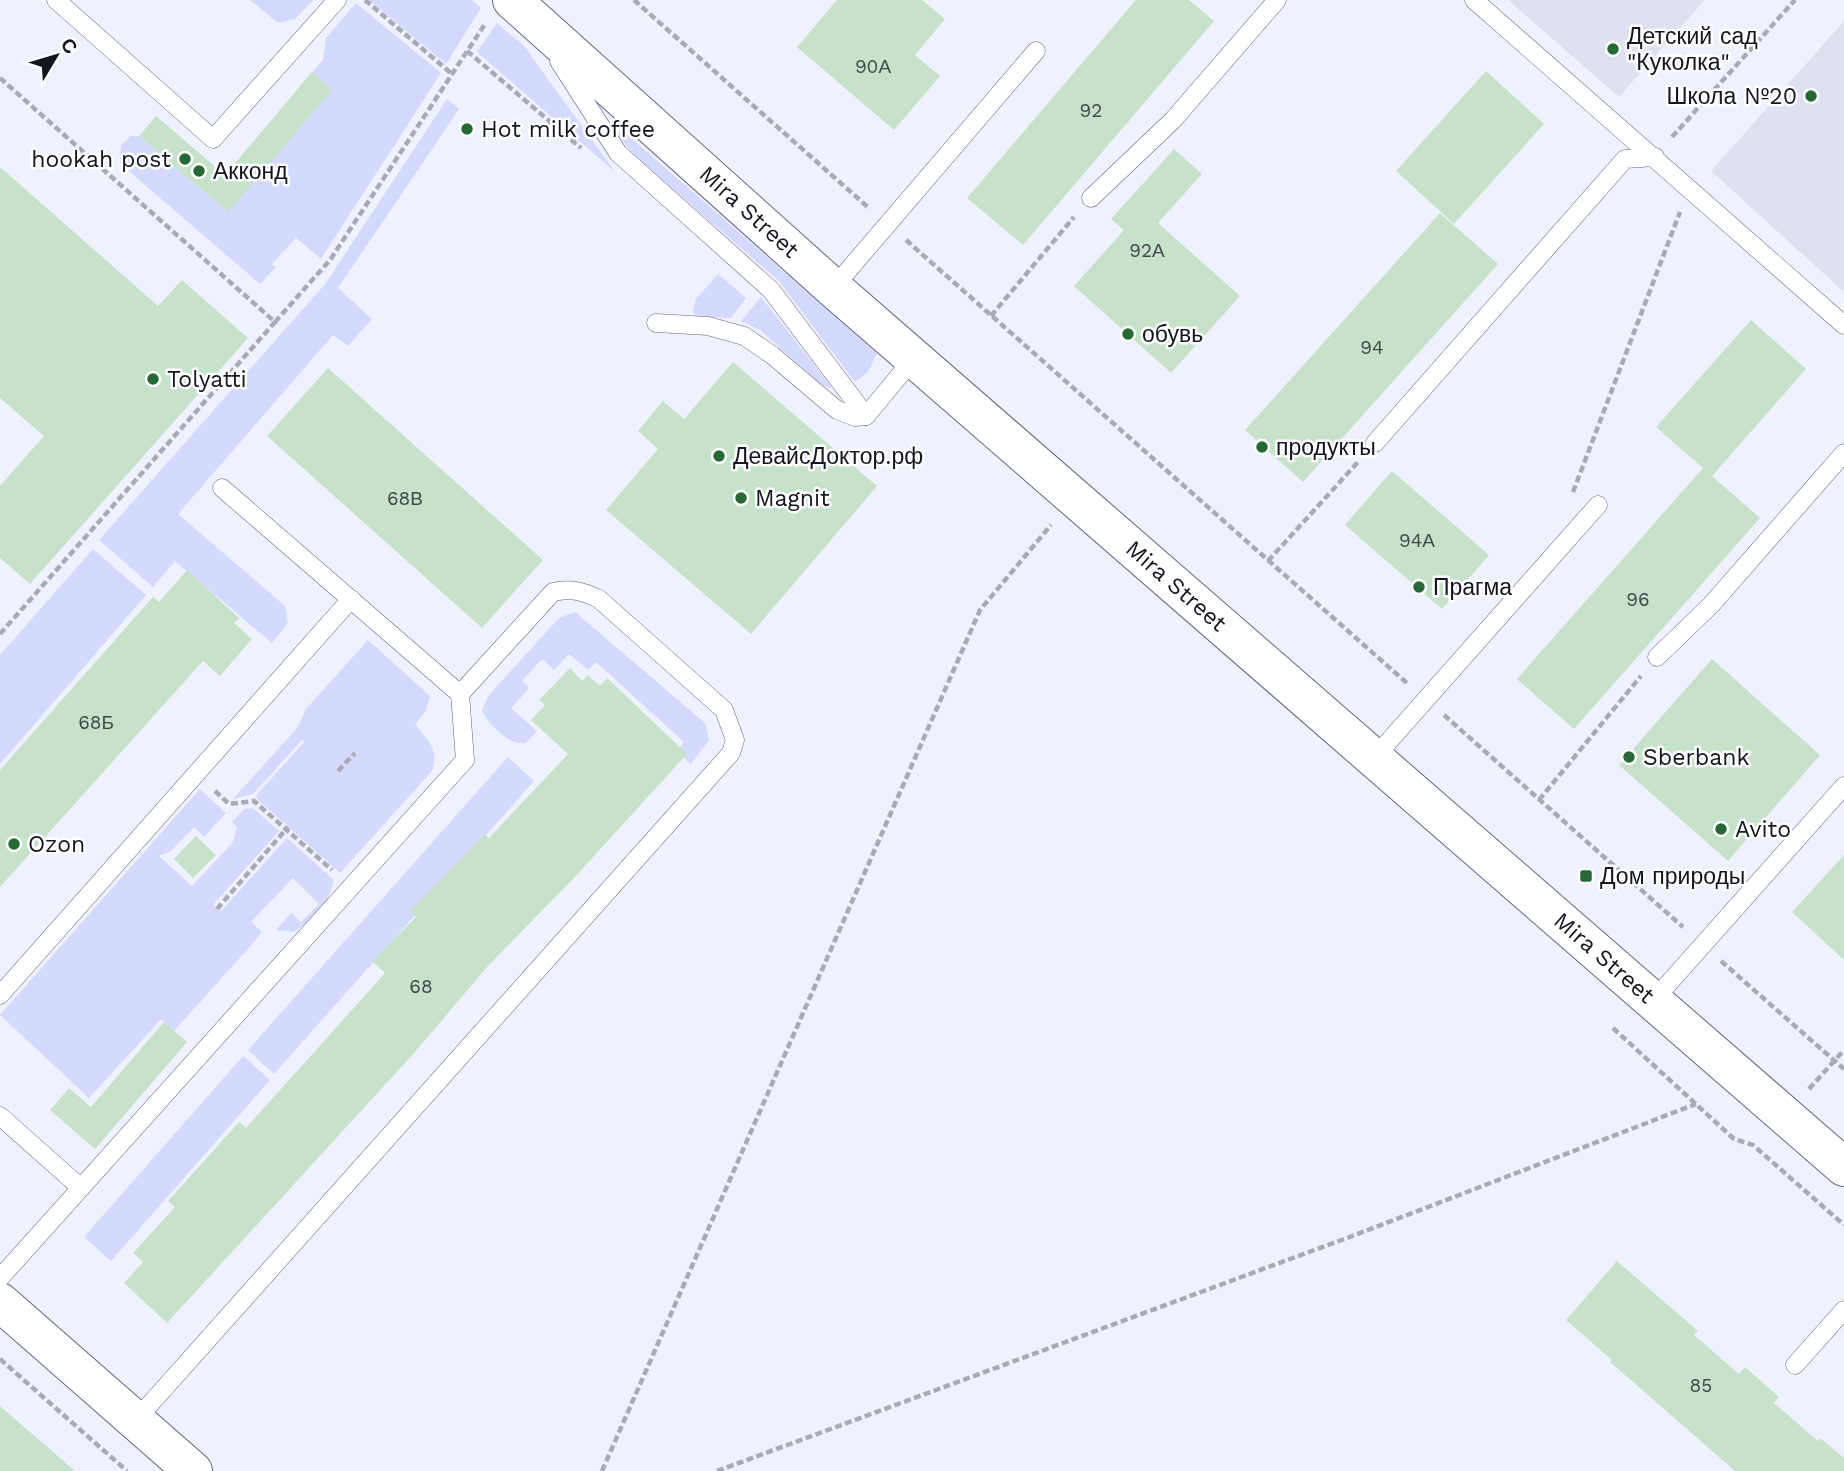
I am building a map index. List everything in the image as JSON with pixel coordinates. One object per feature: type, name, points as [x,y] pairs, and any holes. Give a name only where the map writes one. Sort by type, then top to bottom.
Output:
[{"type":"main road","name":"Mira Street","points":[[512,12],[1844,1167]]},
{"type":"main road","points":[[0,1301],[192,1471]]},
{"type":"lane","points":[[57,0],[213,139],[337,0]]},
{"type":"lane","points":[[1090,198],[1173,120],[1277,0]]},
{"type":"lane","points":[[1474,0],[1844,325]]},
{"type":"lane","points":[[512,12],[618,153],[771,290],[866,416]]},
{"type":"lane","points":[[833,288],[1036,51]]},
{"type":"lane","points":[[1375,443],[1625,159],[1655,157]]},
{"type":"lane","points":[[656,323],[708,326],[744,336],[772,355],[837,410],[855,417],[866,416],[914,358]]},
{"type":"lane","points":[[1657,657],[1711,605],[1844,453]]},
{"type":"lane","points":[[0,1278],[465,760],[460,694],[222,488]]},
{"type":"lane","points":[[1374,758],[1598,505]]},
{"type":"lane","points":[[135,1421],[731,753],[735,740],[724,710],[599,598],[582,590],[553,592],[460,694]]},
{"type":"lane","points":[[0,995],[351,599]]},
{"type":"lane","points":[[1653,1001],[1844,786]]},
{"type":"lane","points":[[0,1116],[81,1188]]},
{"type":"lane","points":[[1795,1366],[1844,1310]]},
{"type":"path","points":[[365,0],[452,74]]},
{"type":"path","points":[[634,0],[1844,1069]]},
{"type":"path","points":[[1655,157],[1795,0]]},
{"type":"path","points":[[0,634],[330,260],[452,74],[512,12]]},
{"type":"path","points":[[0,78],[275,322]]},
{"type":"path","points":[[1570,500],[1689,187]]},
{"type":"path","points":[[991,316],[1090,198]]},
{"type":"path","points":[[1268,561],[1375,443]]},
{"type":"path","points":[[602,1471],[980,610],[1052,526],[1042,517]]},
{"type":"path","points":[[1539,800],[1657,657]]},
{"type":"path","points":[[338,771],[355,753]]},
{"type":"path","points":[[196,774],[229,804],[254,801],[351,887]]},
{"type":"path","points":[[217,909],[287,828]]},
{"type":"path","points":[[1613,1028],[1734,1139],[1753,1145],[1844,1225]]},
{"type":"path","points":[[1786,1116],[1844,1050]]},
{"type":"path","points":[[717,1471],[1342,1240],[1696,1104]]},
{"type":"path","points":[[0,1359],[127,1471]]},
{"type":"shaded area","points":[[250,0],[313,0],[295,19],[278,23]]},
{"type":"shaded area","points":[[369,0],[472,0],[481,8],[446,64]]},
{"type":"shaded area","name":"Детский сад \"Куколка\"","points":[[1508,0],[1705,0],[1619,97]]},
{"type":"shaded area","points":[[356,3],[441,73],[321,259],[296,238],[272,264],[276,267],[260,284],[124,167],[120,161],[121,145],[131,136],[139,136],[227,211],[331,90],[312,72],[323,60],[326,38]]},
{"type":"shaded area","name":"Школа №20","points":[[1844,21],[1844,292],[1711,171]]},
{"type":"shaded area","points":[[497,23],[524,46],[615,172],[477,52]]},
{"type":"shaded area","points":[[447,99],[459,109],[338,288],[372,319],[348,346],[333,335],[178,514],[285,606],[288,623],[272,643],[175,561],[153,587],[99,540],[326,283]]},
{"type":"shaded area","points":[[622,130],[877,353],[868,372],[855,382],[779,281],[637,158],[618,135]]},
{"type":"shaded area","points":[[718,274],[746,298],[731,318],[697,317],[693,312],[696,299]]},
{"type":"shaded area","points":[[761,297],[833,389],[821,384],[760,330],[741,321]]},
{"type":"shaded area","points":[[93,549],[146,595],[0,764],[0,655]]},
{"type":"shaded area","points":[[575,612],[705,723],[709,740],[691,764],[677,751],[684,742],[596,662],[588,670],[569,654],[554,670],[542,659],[522,681],[529,688],[511,708],[537,731],[526,743],[507,738],[490,722],[482,711],[488,696],[559,618]]},
{"type":"shaded area","points":[[368,640],[430,696],[426,710],[415,725],[431,745],[434,764],[432,771],[340,873],[255,797],[304,742],[302,740],[253,794],[233,799],[298,727],[305,710]]},
{"type":"shaded area","points":[[508,757],[534,781],[274,1074],[248,1050]]},
{"type":"shaded area","points":[[200,789],[226,813],[204,837],[194,827],[170,852],[159,856],[192,886],[233,842],[237,827],[232,822],[244,809],[253,808],[279,831],[213,905],[221,911],[287,838],[334,880],[324,911],[294,932],[276,930],[291,913],[301,922],[319,904],[293,878],[251,922],[262,932],[174,1031],[161,1019],[89,1098],[0,1015]]},
{"type":"shaded area","points":[[243,1056],[270,1080],[111,1261],[84,1237]]},
{"type":"building","points":[[837,0],[922,0],[945,19],[915,55],[940,76],[894,130],[797,47]]},
{"type":"building","points":[[1136,0],[1189,0],[1214,21],[1023,245],[967,198]]},
{"type":"building","points":[[1486,71],[1544,124],[1454,224],[1396,171]]},
{"type":"building","points":[[312,72],[332,90],[228,212],[139,136],[156,116],[225,175]]},
{"type":"building","points":[[1174,149],[1202,174],[1158,223],[1240,296],[1171,373],[1074,286],[1124,230],[1111,219]]},
{"type":"building","name":"Tolyatti","points":[[0,167],[158,306],[182,280],[248,338],[30,584],[0,558],[0,486],[44,436],[0,398]]},
{"type":"building","points":[[1440,213],[1498,264],[1303,482],[1245,430]]},
{"type":"building","points":[[1751,320],[1806,369],[1712,476],[1656,427]]},
{"type":"building","name":"Magnit","points":[[733,362],[877,486],[751,634],[606,510],[658,449],[638,431],[663,401],[684,419]]},
{"type":"building","points":[[328,368],[543,560],[482,628],[267,436]]},
{"type":"building","points":[[1703,468],[1760,518],[1574,729],[1517,679]]},
{"type":"building","points":[[1392,471],[1489,555],[1442,609],[1345,525]]},
{"type":"building","points":[[187,570],[239,618],[234,623],[252,639],[220,676],[203,661],[0,887],[0,770],[153,597],[159,602]]},
{"type":"building","points":[[1712,659],[1820,755],[1728,861],[1619,765]]},
{"type":"building","points":[[570,668],[582,681],[588,675],[600,686],[607,678],[687,754],[573,879],[487,967],[415,1052],[167,1323],[124,1283],[143,1262],[133,1253],[175,1207],[168,1201],[239,1122],[246,1128],[385,973],[372,961],[416,917],[410,911],[485,834],[489,838],[568,754],[531,720],[545,705],[539,700]]},
{"type":"building","points":[[196,836],[216,855],[193,878],[174,859]]},
{"type":"building","points":[[1844,855],[1844,960],[1792,912]]},
{"type":"building","points":[[164,1022],[187,1042],[95,1149],[50,1110],[69,1088],[91,1107]]},
{"type":"building","points":[[1617,1261],[1698,1331],[1694,1335],[1739,1374],[1745,1367],[1779,1397],[1774,1403],[1818,1441],[1820,1438],[1844,1458],[1844,1471],[1735,1471],[1610,1362],[1612,1360],[1566,1320]]},
{"type":"building","points":[[0,1406],[75,1471],[0,1471]]},
{"type":"place","name":"Детский сад \"Куколка\"","points":[[1613,49]]},
{"type":"place","name":"Школа №20","points":[[1811,96]]},
{"type":"place","name":"Hot milk coffee","points":[[467,129]]},
{"type":"place","name":"hookah post","points":[[185,159]]},
{"type":"place","name":"Акконд","points":[[199,171]]},
{"type":"place","name":"обувь","points":[[1128,334]]},
{"type":"place","name":"Tolyatti","points":[[153,379]]},
{"type":"place","name":"продукты","points":[[1262,447]]},
{"type":"place","name":"ДевайсДоктор.рф","points":[[719,456]]},
{"type":"place","name":"Magnit","points":[[741,498]]},
{"type":"place","name":"Прагма","points":[[1419,587]]},
{"type":"place","name":"Sberbank","points":[[1629,757]]},
{"type":"place","name":"Avito","points":[[1721,829]]},
{"type":"place","name":"Ozon","points":[[14,844]]},
{"type":"place","name":"Дом природы","points":[[1586,876]]}]
